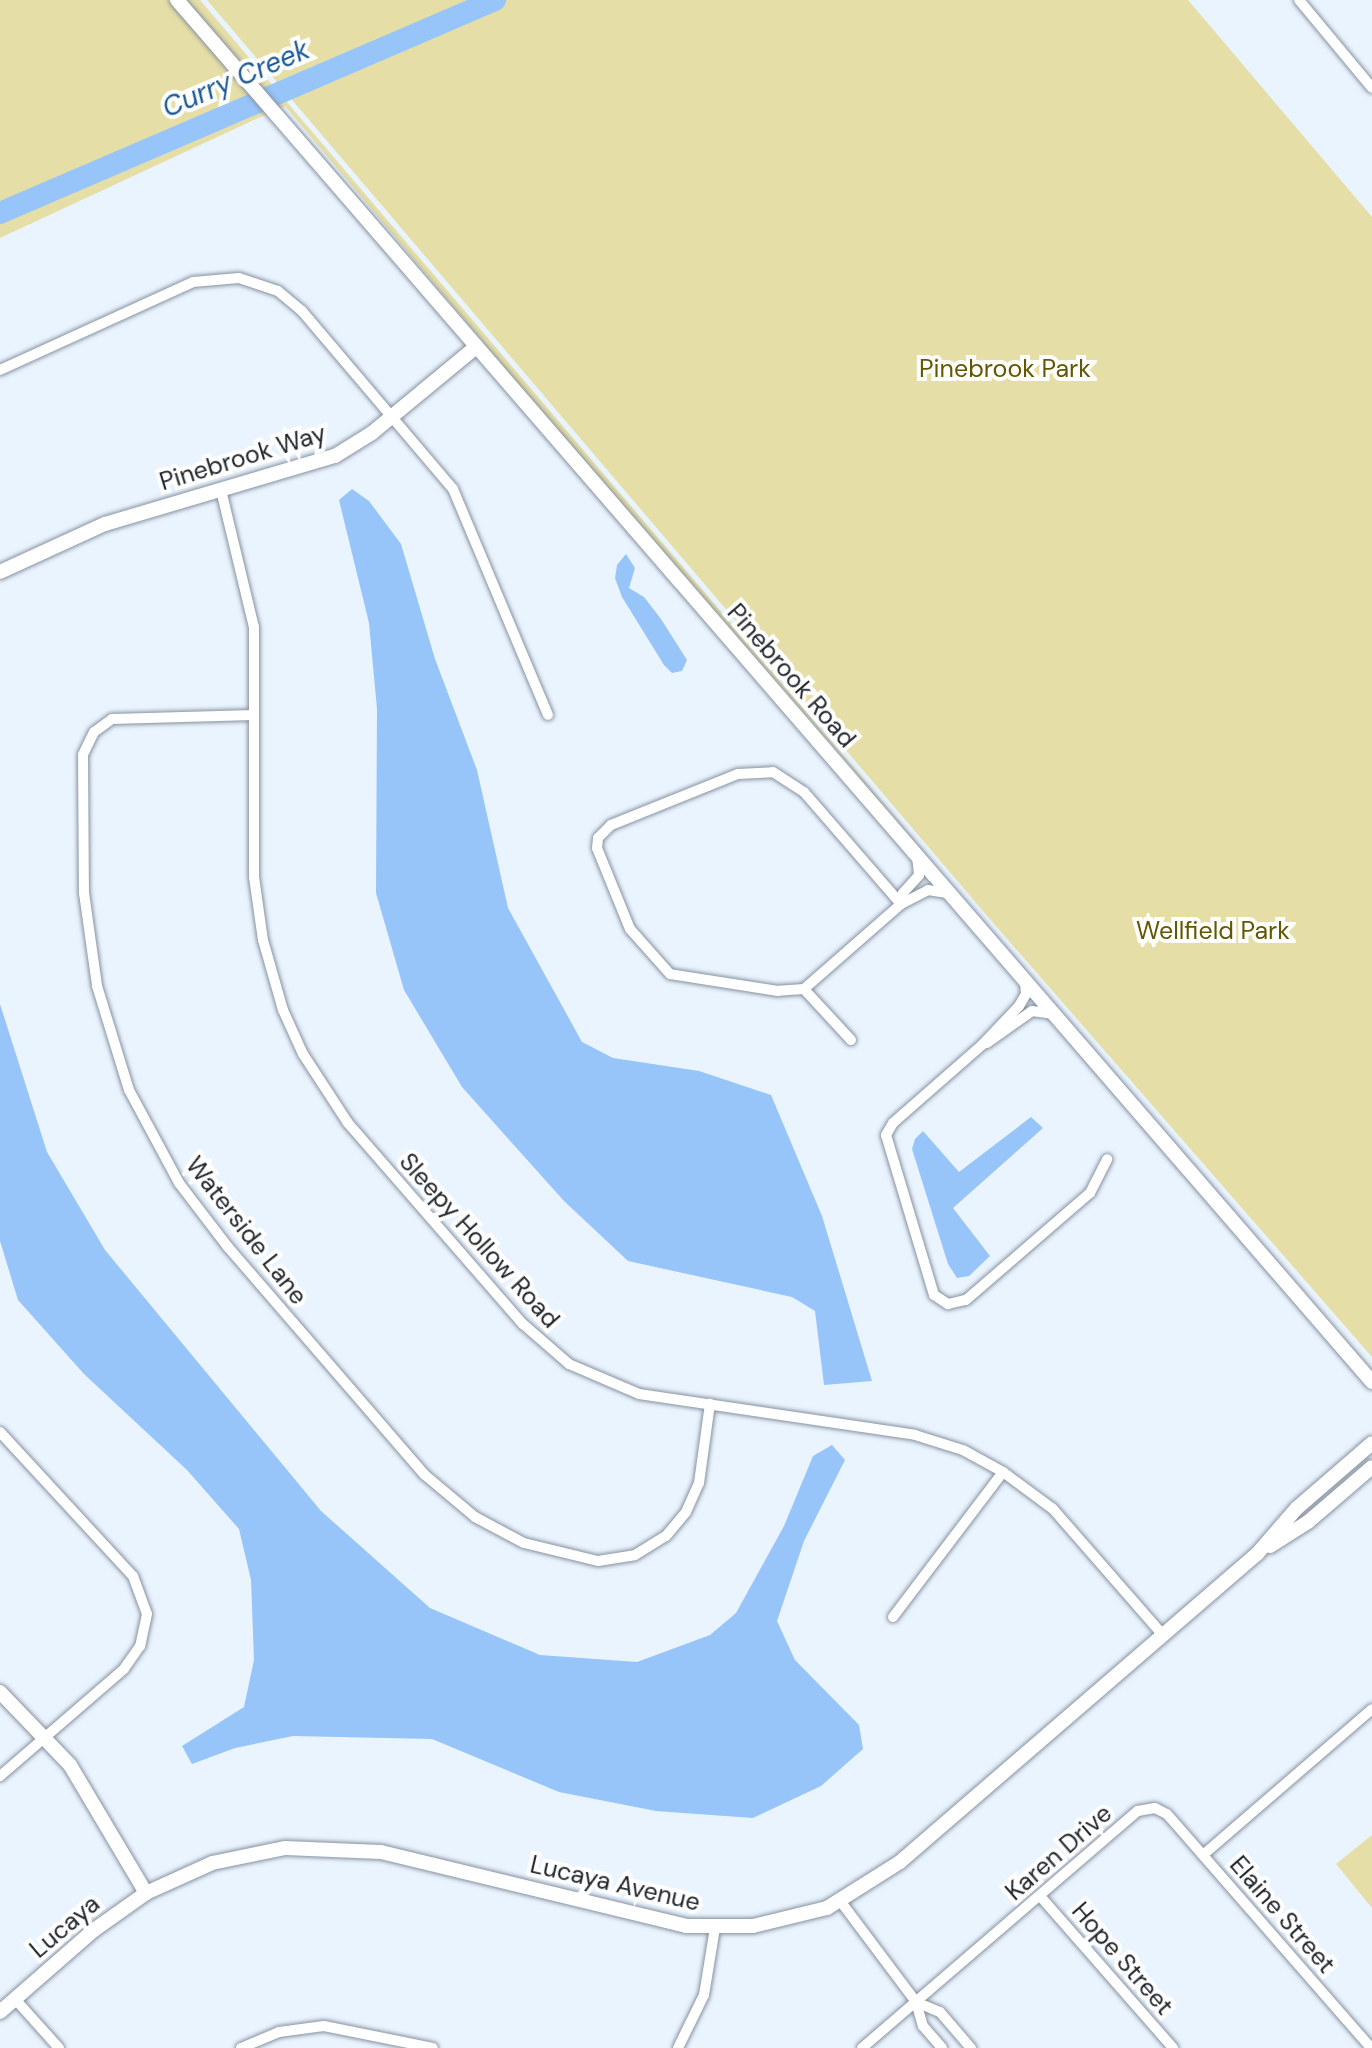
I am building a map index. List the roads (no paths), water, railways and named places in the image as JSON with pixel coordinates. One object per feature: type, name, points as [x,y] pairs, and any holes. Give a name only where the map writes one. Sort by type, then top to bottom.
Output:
[{"type":"street","name":"Pinebrook Road","points":[[177,0],[1372,1382]]},
{"type":"street","points":[[1299,0],[1372,88]]},
{"type":"street","points":[[0,370],[208,278],[239,278],[266,285],[290,300],[393,415],[460,500],[548,716]]},
{"type":"street","name":"Pinebrook Way","points":[[0,572],[64,539],[335,456],[393,415],[476,346]]},
{"type":"street","name":"Sleepy Hollow Road","points":[[221,490],[252,608],[254,878],[263,940],[283,1010],[326,1092],[523,1324],[554,1354],[586,1374],[620,1388],[915,1435],[963,1450],[1003,1472],[1072,1528],[1163,1635]]},
{"type":"street","name":"Waterside Lane","points":[[254,715],[112,719],[94,732],[83,755],[84,894],[97,986],[130,1090],[179,1183],[228,1247],[425,1474],[475,1518],[524,1543],[598,1561],[635,1555],[666,1536],[686,1512],[699,1483],[710,1404]]},
{"type":"street","points":[[901,904],[798,785],[773,772],[738,774],[610,826],[600,834],[597,848],[630,930],[670,974],[778,991],[804,989],[901,904],[931,890],[952,896]]},
{"type":"street","points":[[901,904],[902,896],[920,875],[916,856]]},
{"type":"street","points":[[982,1045],[1024,1000],[1025,981]]},
{"type":"street","points":[[804,989],[852,1040]]},
{"type":"street","points":[[1054,1015],[1032,1010],[982,1045],[893,1122],[886,1135],[929,1285],[938,1300],[948,1304],[966,1300],[1090,1193],[1107,1158]]},
{"type":"street","points":[[0,1432],[134,1576],[146,1605],[144,1633],[133,1657],[0,1776]]},
{"type":"street","name":"Lucaya Avenue","points":[[146,1893],[229,1858],[285,1848],[334,1846],[409,1858],[662,1922],[715,1928],[777,1922],[841,1902],[900,1862],[1257,1554],[1297,1508],[1372,1443]]},
{"type":"street","name":"Lucaya Avenue","points":[[1257,1554],[1308,1522],[1372,1467]]},
{"type":"street","points":[[893,1616],[1003,1472]]},
{"type":"street","points":[[0,1692],[46,1736],[80,1779],[146,1893]]},
{"type":"street","points":[[1203,1855],[1372,1710]]},
{"type":"street","name":"Karen Drive","points":[[862,2048],[1146,1808],[1167,1814],[1203,1855]]},
{"type":"street","name":"Elaine Street","points":[[1203,1855],[1371,2048]]},
{"type":"street","name":"Lucaya","points":[[0,2012],[108,1919],[146,1893]]},
{"type":"street","name":"Hope Street","points":[[1040,1896],[1173,2048]]},
{"type":"street","points":[[841,1902],[916,2002],[923,2026],[942,2048]]},
{"type":"street","points":[[678,2048],[704,1995],[715,1928]]},
{"type":"street","points":[[16,1999],[59,2048]]},
{"type":"street","points":[[916,2002],[940,2012],[971,2048]]},
{"type":"street","points":[[241,2048],[279,2032],[324,2026],[433,2048]]},
{"type":"water","points":[[352,489],[369,501],[401,544],[435,659],[477,770],[508,908],[582,1042],[613,1058],[699,1071],[771,1095],[822,1216],[872,1381],[824,1385],[815,1311],[792,1297],[628,1261],[564,1201],[462,1087],[404,990],[376,893],[377,709],[369,623],[339,500]]},
{"type":"water","points":[[626,554],[635,568],[629,588],[644,597],[661,619],[687,660],[682,671],[672,673],[664,665],[622,597],[615,578],[617,565]]},
{"type":"water","points":[[0,1004],[47,1152],[105,1250],[321,1511],[430,1608],[540,1655],[637,1662],[710,1635],[736,1613],[784,1526],[813,1456],[832,1445],[845,1460],[804,1541],[777,1621],[795,1660],[859,1725],[863,1749],[821,1786],[753,1818],[656,1811],[559,1792],[432,1739],[293,1736],[235,1748],[192,1764],[182,1746],[244,1707],[254,1660],[251,1580],[239,1529],[187,1470],[84,1374],[18,1300],[0,1241]]},
{"type":"water","points":[[1031,1117],[1043,1128],[953,1208],[990,1256],[969,1276],[957,1278],[948,1264],[912,1149],[915,1139],[923,1131],[959,1172]]},
{"type":"waterway","name":"Curry Creek","points":[[0,213],[495,0]]},
{"type":"park label","name":"Pinebrook Park","points":[[1005,369]]},
{"type":"park label","name":"Wellfield Park","points":[[1213,931]]}]
